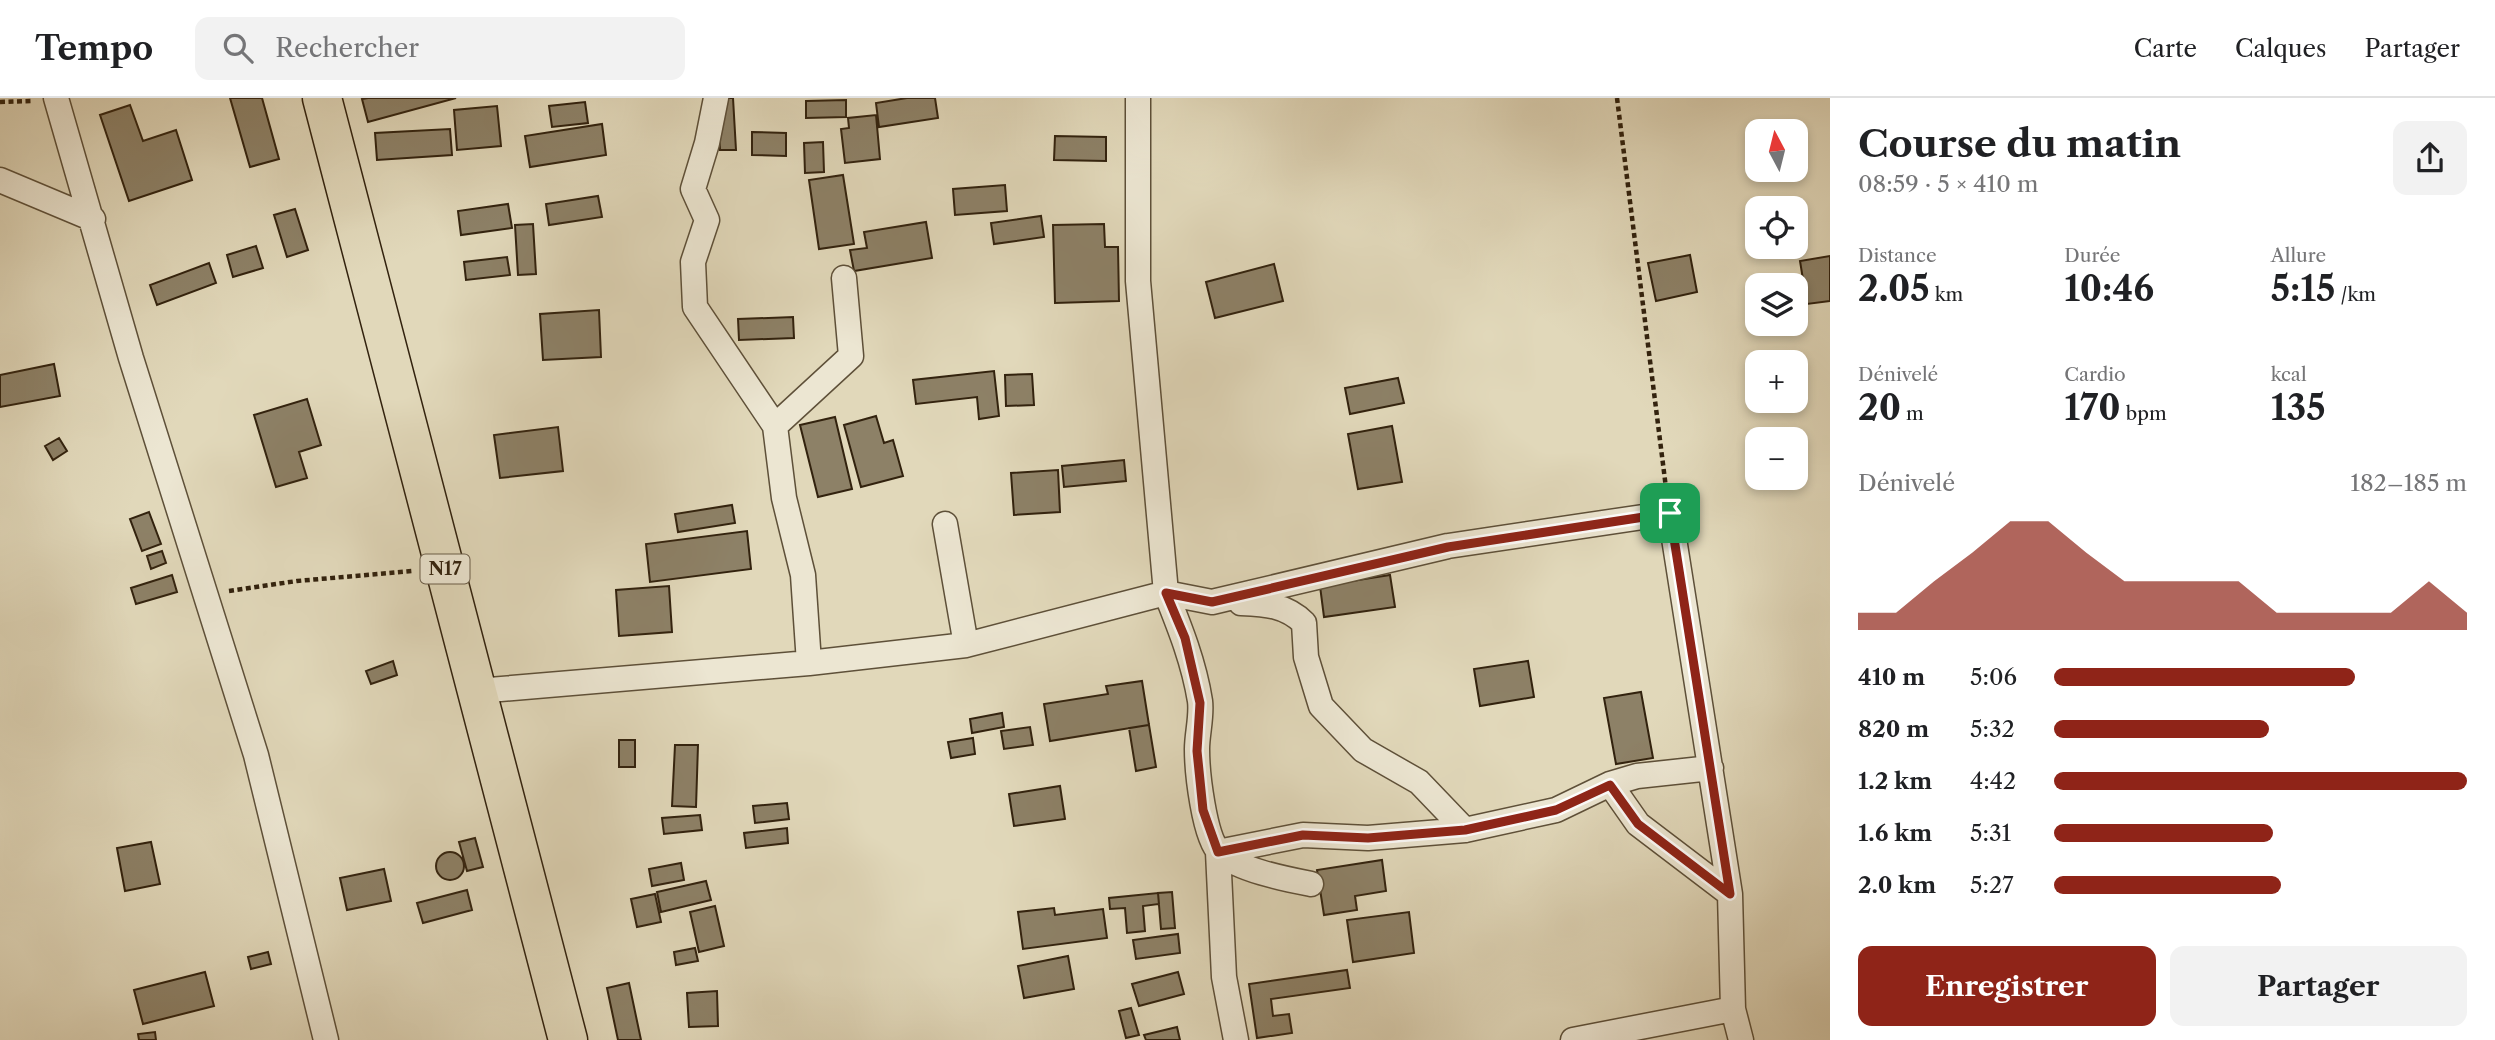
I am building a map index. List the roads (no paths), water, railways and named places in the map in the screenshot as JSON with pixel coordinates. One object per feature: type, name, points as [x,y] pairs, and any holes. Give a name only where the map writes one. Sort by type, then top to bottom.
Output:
[{"type":"main road","name":"N17","points":[[322,98],[568,1040]]},
{"type":"street","points":[[56,98],[131,358],[256,755],[326,1040]]},
{"type":"street","points":[[716,98],[707,143],[693,189],[707,220],[693,262],[695,307],[775,426],[784,498],[803,575],[809,663]]},
{"type":"street","points":[[1138,98],[1139,281],[1166,593],[1185,638],[1200,703],[1197,751],[1203,810],[1218,852],[1224,977],[1236,1040]]},
{"type":"street","points":[[0,180],[93,219]]},
{"type":"street","points":[[775,426],[850,356],[844,278]]},
{"type":"street","points":[[1212,602],[1448,547],[1670,513],[1730,894],[1733,1009],[1741,1040]]},
{"type":"street","points":[[945,524],[965,645]]},
{"type":"street","points":[[477,691],[809,663],[965,645],[1166,593],[1212,602],[1268,604],[1292,611],[1304,623],[1306,657],[1321,706],[1363,750],[1419,782],[1465,830]]},
{"type":"street","points":[[1218,852],[1303,835],[1368,838],[1465,830],[1556,810],[1610,785],[1637,776],[1711,768]]},
{"type":"street","points":[[1610,785],[1638,824],[1730,894]]},
{"type":"street","points":[[1218,852],[1238,865],[1262,870],[1272,877],[1311,884]]},
{"type":"street","points":[[1573,1040],[1733,1009]]}]
